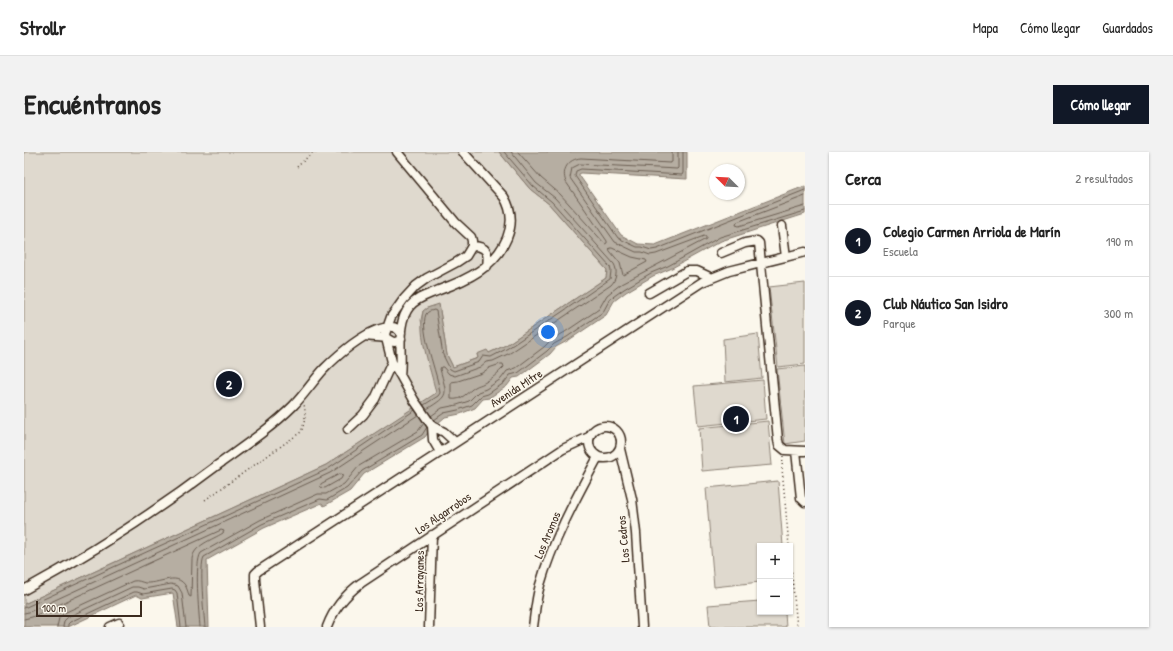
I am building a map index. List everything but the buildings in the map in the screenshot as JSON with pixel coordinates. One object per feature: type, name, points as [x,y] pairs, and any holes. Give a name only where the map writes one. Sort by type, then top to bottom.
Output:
[{"type":"street","points":[[397,152],[456,223],[471,237],[472,241],[472,246],[466,256],[427,278],[416,286],[404,299],[391,318],[386,330],[386,338],[392,362],[414,400],[431,424],[444,432],[455,442]]},
{"type":"street","points":[[400,375],[402,364],[401,336],[406,312],[417,298],[476,274],[487,266],[503,246],[510,231],[512,215],[504,197],[463,152]]},
{"type":"street","points":[[782,226],[786,257]]},
{"type":"street","points":[[721,253],[745,243],[757,241],[759,243],[779,445],[785,450],[805,451]]},
{"type":"street","points":[[472,246],[479,246],[486,251],[488,257],[487,266]]},
{"type":"street","name":"Avenida Mitre","points":[[260,627],[255,574],[258,571],[702,282],[729,271],[805,252]]},
{"type":"street","points":[[649,293],[687,271],[697,271],[712,278]]},
{"type":"street","points":[[24,590],[113,538],[198,480],[262,433],[293,406],[324,369],[346,349],[366,336],[388,326],[396,327],[401,336]]},
{"type":"street","points":[[366,336],[386,338],[391,342],[395,342],[401,336]]},
{"type":"street","points":[[348,429],[363,415],[375,399],[392,362]]},
{"type":"street","points":[[431,424],[433,440],[440,452]]},
{"type":"street","name":"Los Cedros","points":[[589,437],[595,428],[600,426],[611,427],[619,434],[621,439],[620,449],[632,499],[636,533],[642,627]]},
{"type":"street","points":[[589,437],[589,447],[594,455],[598,457],[608,458],[617,454],[620,449]]},
{"type":"street","name":"Los Algarrobos","points":[[327,627],[337,605],[345,596],[361,583],[563,448],[589,437]]},
{"type":"street","points":[[796,451],[802,472],[801,498],[805,502]]},
{"type":"street","name":"Los Aromos","points":[[534,627],[536,602],[547,564],[574,502],[598,457]]},
{"type":"street","name":"Los Arrayanes","points":[[430,627],[432,535]]},
{"type":"street","points":[[110,627],[118,623]]},
{"type":"path","points":[[297,167],[313,152]]},
{"type":"path","points":[[205,500],[300,432],[305,421],[306,413],[301,397]]},
{"type":"path","points":[[785,450],[782,468],[789,543]]},
{"type":"path","points":[[792,579],[797,627]]},
{"type":"shaded area","points":[[24,152],[499,152],[530,189],[549,204],[607,270],[606,278],[506,345],[489,353],[477,354],[478,358],[453,367],[447,355],[439,305],[427,308],[423,311],[421,320],[437,393],[326,465],[24,604]]},
{"type":"shaded area","points":[[805,283],[805,364],[778,367],[769,287]]},
{"type":"shaded area","points":[[758,334],[762,378],[725,382],[723,339]]},
{"type":"shaded area","points":[[805,366],[805,441],[785,444],[777,369]]},
{"type":"shaded area","points":[[763,380],[766,419],[698,426],[694,386]]},
{"type":"shaded area","points":[[768,421],[772,465],[702,471],[699,428]]},
{"type":"shaded area","points":[[778,481],[783,543],[757,543],[757,582],[714,587],[706,488]]},
{"type":"shaded area","points":[[757,601],[757,615],[785,615],[786,627],[710,627],[708,605]]},
{"type":"water","points":[[499,152],[687,152],[687,179],[579,174],[621,235],[638,244],[655,245],[805,186],[805,214],[721,241],[670,269],[653,276],[614,301],[606,315],[556,347],[550,354],[519,377],[513,378],[507,386],[489,398],[483,399],[475,408],[460,414],[445,417],[429,431],[425,437],[364,474],[350,491],[324,506],[322,503],[264,528],[207,560],[209,627],[178,627],[173,593],[142,598],[136,595],[68,627],[24,627],[24,604],[326,465],[436,393],[423,342],[423,311],[427,308],[439,304],[447,355],[453,367],[478,358],[477,354],[487,350],[489,353],[506,345],[606,278],[607,270],[549,204],[530,189]]},
{"type":"place","name":"Club Náutico San Isidro","points":[[229,384]]},
{"type":"place","name":"Colegio Carmen Arriola de Marín","points":[[736,419]]}]
